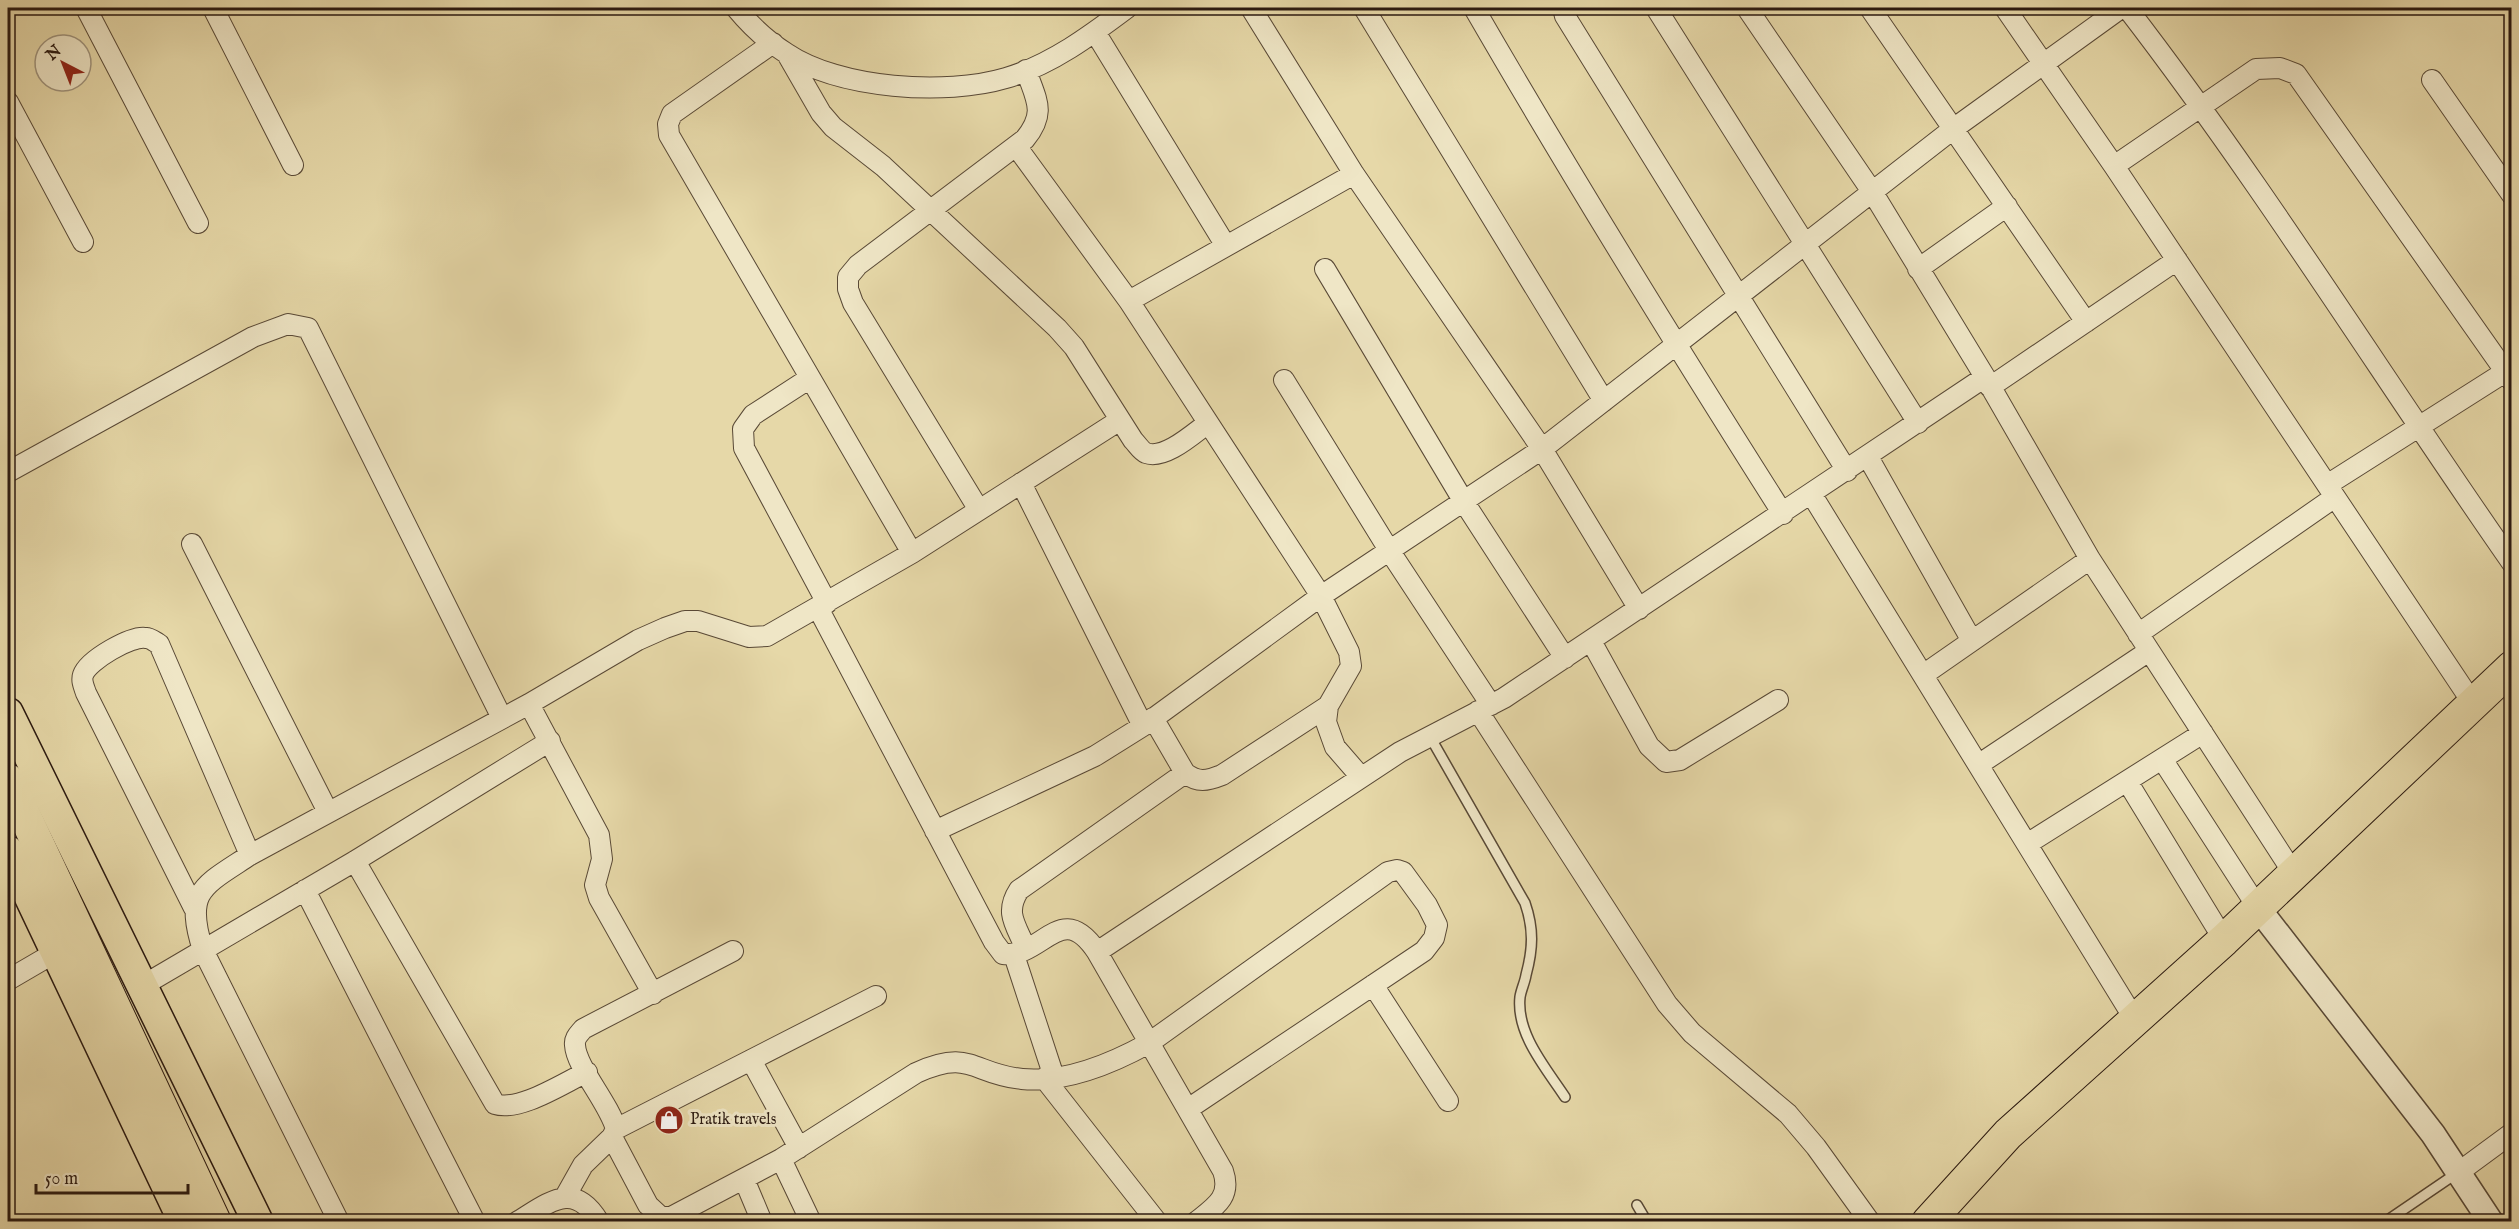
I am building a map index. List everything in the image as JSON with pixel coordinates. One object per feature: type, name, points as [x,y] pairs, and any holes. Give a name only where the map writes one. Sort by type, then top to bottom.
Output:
[{"type":"highway","points":[[1928,1221],[2008,1134],[2258,908],[2474,705],[2511,667]]},
{"type":"highway","points":[[8,780],[215,1221]]},
{"type":"main road","points":[[8,713],[258,1221]]},
{"type":"main road","points":[[11,867],[56,952],[184,1221]]},
{"type":"street","points":[[86,8],[198,223]]},
{"type":"street","points":[[213,8],[293,165]]},
{"type":"street","points":[[736,8],[752,26],[780,49],[826,72],[875,83],[921,89],[975,87],[1026,70],[1095,33],[1127,8]]},
{"type":"street","points":[[1251,8],[1354,174],[1542,448],[1639,609]]},
{"type":"street","points":[[1474,8],[1675,343],[1783,514]]},
{"type":"street","points":[[1563,8],[1565,16],[1846,471]]},
{"type":"street","points":[[1656,8],[1918,423]]},
{"type":"street","points":[[1747,8],[1873,193],[1988,382],[2090,559],[2294,874]]},
{"type":"street","points":[[1870,8],[2086,322]]},
{"type":"street","points":[[2005,8],[2115,166],[2474,705]]},
{"type":"street","points":[[935,831],[1095,756],[1148,722],[1321,596],[1542,448],[1953,129],[2121,8]]},
{"type":"street","points":[[2127,8],[2202,104],[2511,563]]},
{"type":"street","points":[[1372,10],[1604,401]]},
{"type":"street","points":[[1095,33],[1226,246]]},
{"type":"street","points":[[780,49],[821,113],[833,126],[883,166],[1057,327],[1074,347],[1120,420],[1144,453],[1156,455],[1208,423]]},
{"type":"street","points":[[780,49],[684,104],[672,114],[668,124],[677,150],[912,553]]},
{"type":"street","points":[[2115,166],[2256,69],[2280,68],[2296,74],[2508,376],[2418,428],[2138,634]]},
{"type":"street","points":[[979,510],[853,303],[848,290],[848,277],[858,265],[1016,146],[1036,125],[1040,111],[1026,70]]},
{"type":"street","points":[[2432,80],[2511,195]]},
{"type":"street","points":[[8,102],[83,242]]},
{"type":"street","points":[[1016,146],[1129,301],[1321,596],[1349,652],[1351,666],[1328,706],[1326,722],[1328,735],[1335,747],[1361,777]]},
{"type":"street","points":[[1129,301],[1354,174]]},
{"type":"street","points":[[1918,269],[2007,206]]},
{"type":"street","points":[[1097,952],[1361,777],[1429,735],[1484,708],[1565,658],[1918,423],[2086,322],[2177,260]]},
{"type":"street","points":[[1325,269],[1464,502],[1565,658]]},
{"type":"street","points":[[8,472],[253,337],[288,324],[309,328],[502,718]]},
{"type":"street","points":[[810,378],[753,415],[743,429],[744,448],[935,831],[994,942],[1003,954],[1020,952],[1064,928],[1076,930],[1087,938],[1097,952],[1188,1109],[1227,1184],[1223,1197],[1196,1221]]},
{"type":"street","points":[[1284,380],[1668,1004],[1692,1033],[1788,1114],[1816,1147],[1869,1221]]},
{"type":"street","points":[[339,1221],[203,950],[194,922],[194,908],[200,893],[211,880],[250,855],[528,704],[638,640],[685,621],[698,621],[749,636],[767,636],[912,553],[1120,420]]},
{"type":"street","points":[[1868,457],[1972,641]]},
{"type":"street","points":[[1021,483],[1148,722],[1185,773],[1193,780],[1206,781],[1222,775],[1328,706]]},
{"type":"street","points":[[1812,495],[2135,1020]]},
{"type":"street","points":[[192,544],[328,812]]},
{"type":"street","points":[[1923,675],[2090,559]]},
{"type":"street","points":[[194,908],[86,693],[82,683],[84,673],[92,662],[133,638],[148,638],[159,644],[250,855]]},
{"type":"street","points":[[1591,641],[1649,746],[1666,762],[1680,760],[1778,700]]},
{"type":"street","points":[[1978,765],[2149,651]]},
{"type":"street","points":[[528,704],[599,835],[602,859],[595,885],[599,898],[653,994]]},
{"type":"street","points":[[2027,844],[2203,733]]},
{"type":"street","points":[[142,986],[354,861],[550,741]]},
{"type":"street","points":[[2162,759],[2258,908],[2387,1071],[2491,1221]]},
{"type":"street","points":[[1156,1221],[1049,1078],[1011,915],[1011,902],[1019,890],[1185,773]]},
{"type":"street","points":[[2127,782],[2223,940]]},
{"type":"street","points":[[354,861],[495,1104],[505,1107],[518,1105],[587,1072]]},
{"type":"street","points":[[733,951],[584,1029],[576,1037],[574,1045],[613,1118],[614,1133],[648,1205],[661,1217],[671,1217],[781,1160],[916,1073],[938,1064],[959,1060],[1015,1078],[1049,1078],[1117,1060],[1149,1043],[1388,872],[1397,870],[1403,872],[1427,905],[1437,925],[1434,938],[1425,951],[1188,1109]]},
{"type":"street","points":[[305,890],[475,1221]]},
{"type":"street","points":[[8,980],[56,952]]},
{"type":"street","points":[[1373,985],[1448,1101]]},
{"type":"street","points":[[566,1197],[590,1155],[614,1133],[876,996]]},
{"type":"street","points":[[751,1060],[799,1148]]},
{"type":"street","points":[[2459,1172],[2511,1133]]},
{"type":"street","points":[[781,1160],[811,1221]]},
{"type":"street","points":[[744,1179],[762,1221]]},
{"type":"street","points":[[517,1221],[566,1197],[579,1198],[590,1206],[599,1221]]},
{"type":"lane","points":[[1429,735],[1525,903],[1531,922],[1533,945],[1520,997],[1521,1017],[1526,1036],[1564,1097]]},
{"type":"lane","points":[[2385,1221],[2459,1172]]},
{"type":"lane","points":[[1637,1205],[1647,1221]]},
{"type":"place","name":"Pratik travels","points":[[669,1120]]}]
